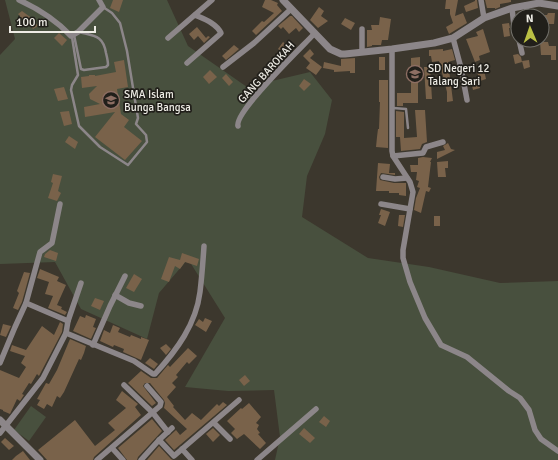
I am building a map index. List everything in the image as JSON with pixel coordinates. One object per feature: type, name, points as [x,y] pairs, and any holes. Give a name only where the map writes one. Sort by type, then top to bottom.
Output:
[{"type":"street","points":[[19,0],[44,12],[75,34],[103,7],[98,0]]},
{"type":"street","points":[[168,38],[212,0]]},
{"type":"street","points":[[283,0],[330,49],[345,54],[434,43],[453,38],[484,18],[510,9]]},
{"type":"street","points":[[482,0],[484,18]]},
{"type":"street","points":[[512,8],[531,3],[546,3],[558,6]]},
{"type":"street","points":[[223,67],[254,43],[291,9]]},
{"type":"street","points":[[187,62],[221,33],[217,27],[195,15]]},
{"type":"street","points":[[362,29],[362,52]]},
{"type":"street","name":"GANG BAROKAH","points":[[238,126],[237,123],[239,118],[255,97],[314,34]]},
{"type":"street","points":[[453,38],[467,100]]},
{"type":"street","points":[[521,48],[522,53]]},
{"type":"street","points":[[392,49],[392,151],[393,156],[407,178],[413,192],[402,258],[410,282],[436,338],[441,345],[467,357],[520,398],[530,410],[535,430],[541,439],[558,451]]},
{"type":"street","points":[[393,156],[423,153],[426,147],[443,142]]},
{"type":"street","points":[[383,177],[395,179],[407,178]]},
{"type":"street","points":[[0,363],[26,303],[40,252],[52,243],[60,204]]},
{"type":"street","points":[[381,204],[410,209]]},
{"type":"street","points":[[66,333],[134,361],[153,374],[156,373],[186,335],[194,317],[200,292],[204,246]]},
{"type":"street","points":[[93,345],[125,276]]},
{"type":"street","points":[[0,434],[3,423],[43,378],[66,333],[68,321],[81,283]]},
{"type":"street","points":[[115,295],[141,306]]},
{"type":"street","points":[[26,303],[68,321]]},
{"type":"street","points":[[124,385],[170,430],[141,460]]},
{"type":"street","points":[[98,460],[160,406],[161,402],[147,386]]},
{"type":"street","points":[[159,440],[173,458],[239,400]]},
{"type":"street","points":[[257,460],[316,409]]},
{"type":"street","points":[[3,423],[40,460]]},
{"type":"street","points":[[214,423],[230,439]]},
{"type":"street","points":[[112,448],[123,460]]},
{"type":"street","points":[[182,449],[192,460]]},
{"type":"lane","points":[[75,34],[78,75],[72,85],[71,90],[79,126],[100,148],[128,165],[147,142],[146,135],[136,124],[138,118],[127,51],[120,23],[112,13],[103,7]]},
{"type":"lane","points":[[75,34],[96,37],[103,41],[108,65],[106,67],[82,69],[75,34]]},
{"type":"lane","points":[[392,108],[406,109],[408,128]]},
{"type":"green space","points":[[5,0],[167,0],[188,46],[247,87],[310,72],[332,100],[325,134],[307,176],[302,217],[368,258],[429,267],[500,283],[558,281],[558,460],[275,460],[280,437],[274,390],[228,391],[185,387],[225,318],[188,259],[159,293],[147,339],[81,309],[55,262],[0,264],[0,55],[15,39]]},
{"type":"green space","points":[[31,406],[46,417],[29,441],[14,430]]},
{"type":"building","points":[[113,0],[123,0],[119,12],[110,8]]},
{"type":"building","points":[[265,0],[271,0],[278,3],[277,5],[282,11],[256,35],[252,31],[262,21],[264,22],[274,13],[262,7]]},
{"type":"building","points":[[446,0],[458,0],[455,16],[463,13],[467,23],[449,34],[446,27],[453,23],[450,9],[445,9]]},
{"type":"building","points":[[477,0],[478,8],[466,12],[464,6]]},
{"type":"building","points":[[485,0],[511,0],[511,2],[500,4],[500,7],[495,9],[487,8]]},
{"type":"building","points":[[319,7],[324,11],[321,16],[328,21],[318,28],[310,20]]},
{"type":"building","points":[[22,11],[33,19],[38,26],[33,29],[27,20],[25,22],[18,14]]},
{"type":"building","points":[[550,13],[555,13],[554,24],[550,24]]},
{"type":"building","points":[[292,16],[303,28],[299,32],[296,28],[289,34],[283,27],[281,29],[278,26]]},
{"type":"building","points":[[380,17],[391,19],[388,40],[382,40],[381,45],[372,45],[367,47],[367,30],[372,30],[371,25],[379,25]]},
{"type":"building","points":[[345,18],[355,23],[351,30],[341,24]]},
{"type":"building","points":[[509,23],[510,36],[504,37],[502,24]]},
{"type":"building","points":[[197,27],[206,38],[208,36],[210,37],[204,43],[198,36],[194,40],[189,34]]},
{"type":"building","points":[[483,29],[490,52],[479,56],[480,60],[475,62],[466,39],[478,36],[476,32]]},
{"type":"building","points":[[59,33],[67,40],[62,46],[54,38]]},
{"type":"building","points":[[283,42],[291,48],[286,55],[278,49]]},
{"type":"building","points":[[234,45],[239,49],[226,60],[222,56]]},
{"type":"building","points":[[550,46],[556,46],[556,60],[551,60],[551,55],[541,55],[540,48],[550,48]]},
{"type":"building","points":[[310,49],[314,54],[310,58],[322,67],[316,75],[306,68],[310,63],[303,56]]},
{"type":"building","points":[[443,49],[443,51],[452,49],[455,60],[448,62],[453,101],[447,102],[447,92],[439,61],[432,62],[431,56],[429,56],[429,50]]},
{"type":"building","points":[[518,54],[521,57],[522,62],[515,64],[513,55]]},
{"type":"building","points":[[379,57],[385,57],[385,70],[379,70]]},
{"type":"building","points":[[420,57],[420,70],[418,70],[418,103],[403,103],[403,106],[397,106],[397,93],[411,93],[411,58]]},
{"type":"building","points":[[355,58],[355,73],[350,73],[350,71],[334,72],[334,70],[323,68],[324,62],[341,66],[341,59]]},
{"type":"building","points":[[124,60],[128,87],[117,89],[121,114],[129,120],[124,127],[142,141],[125,160],[95,137],[115,112],[85,117],[84,107],[100,104],[90,99],[89,94],[97,86],[82,88],[81,77],[116,72],[114,62]]},
{"type":"building","points":[[529,60],[530,67],[524,69],[522,61]]},
{"type":"building","points":[[424,67],[430,67],[432,99],[426,99]]},
{"type":"building","points":[[210,70],[217,77],[209,84],[203,77]]},
{"type":"building","points":[[484,70],[486,79],[480,81],[477,72]]},
{"type":"building","points":[[226,74],[233,82],[229,86],[222,78]]},
{"type":"building","points":[[304,79],[311,84],[304,91],[299,86]]},
{"type":"building","points":[[478,79],[480,88],[473,90],[471,81]]},
{"type":"building","points":[[379,80],[388,80],[388,148],[376,147],[379,129]]},
{"type":"building","points":[[64,87],[68,99],[58,101],[54,89]]},
{"type":"building","points":[[415,110],[425,110],[427,142],[422,144],[420,149],[401,151],[400,137],[396,137],[396,111],[404,112],[404,138],[417,137]]},
{"type":"building","points":[[69,111],[72,124],[64,126],[60,112]]},
{"type":"building","points":[[69,136],[78,142],[75,149],[65,142]]},
{"type":"building","points":[[448,143],[451,149],[455,150],[437,159],[437,152],[445,150],[443,146]]},
{"type":"building","points":[[418,158],[432,158],[430,162],[428,187],[431,188],[429,192],[426,191],[421,213],[414,210],[416,198],[420,188],[417,187],[419,181],[416,180],[417,172],[411,172],[410,165],[418,165]]},
{"type":"building","points":[[448,161],[448,168],[445,168],[446,177],[438,177],[437,162]]},
{"type":"building","points":[[378,163],[390,164],[389,173],[395,173],[395,175],[381,173],[379,177],[380,180],[394,183],[406,183],[406,196],[399,195],[399,193],[389,193],[389,191],[376,191]]},
{"type":"building","points":[[53,174],[62,176],[58,191],[61,193],[57,201],[48,198],[53,183],[51,182]]},
{"type":"building","points":[[381,209],[390,212],[385,226],[378,223],[381,215],[379,215]]},
{"type":"building","points":[[399,215],[405,215],[403,227],[398,226]]},
{"type":"building","points":[[434,216],[440,216],[440,226],[434,226]]},
{"type":"building","points":[[50,250],[58,253],[56,261],[44,257]]},
{"type":"building","points":[[182,253],[199,259],[197,266],[185,262],[180,269],[175,266],[169,282],[161,279],[169,257],[180,260]]},
{"type":"building","points":[[40,269],[59,277],[57,281],[66,285],[57,305],[62,307],[61,309],[67,312],[65,315],[48,308],[53,296],[45,294],[49,282],[37,278]]},
{"type":"building","points":[[24,272],[30,273],[22,302],[18,310],[13,308],[19,293],[17,291]]},
{"type":"building","points":[[134,274],[142,279],[134,292],[126,288]]},
{"type":"building","points":[[95,298],[104,301],[100,310],[91,306]]},
{"type":"building","points":[[86,315],[96,319],[93,327],[96,328],[91,339],[73,331],[80,316],[85,318]]},
{"type":"building","points":[[205,318],[212,321],[206,332],[195,325],[199,319],[203,322]]},
{"type":"building","points":[[60,322],[63,324],[62,332],[39,376],[37,374],[31,384],[29,383],[22,394],[24,395],[20,401],[17,399],[10,414],[3,411],[0,409],[0,370],[19,378],[26,367],[21,363],[25,356],[10,351],[12,345],[26,350],[42,326],[54,335]]},
{"type":"building","points":[[3,324],[11,326],[6,337],[0,335]]},
{"type":"building","points":[[113,325],[120,328],[118,332],[130,337],[131,335],[149,340],[141,360],[123,352],[124,349],[114,345],[113,347],[100,341],[104,330],[110,333]]},
{"type":"building","points":[[70,339],[86,346],[84,353],[81,360],[79,359],[60,398],[57,396],[52,407],[47,404],[44,409],[37,405],[40,400],[37,399],[46,383],[49,384],[57,370]]},
{"type":"building","points":[[166,344],[171,349],[166,355],[160,348]]},
{"type":"building","points":[[188,348],[197,356],[189,364],[187,362],[176,375],[178,377],[172,383],[176,387],[167,397],[174,406],[173,407],[185,420],[192,413],[201,420],[217,404],[219,406],[223,402],[227,405],[174,450],[165,440],[176,430],[180,435],[187,429],[164,408],[164,400],[150,383],[145,383],[143,386],[156,403],[152,406],[128,383],[141,371],[151,378],[157,378],[168,365],[170,367]]},
{"type":"building","points":[[150,358],[158,364],[154,369],[145,363]]},
{"type":"building","points":[[245,375],[250,381],[244,386],[239,380]]},
{"type":"building","points":[[122,391],[138,404],[135,407],[141,415],[94,457],[93,460],[47,460],[38,450],[75,420],[95,446],[115,430],[108,423],[126,408],[116,400]]},
{"type":"building","points":[[249,403],[261,417],[256,423],[259,425],[257,429],[260,433],[258,434],[266,443],[260,449],[244,434],[237,439],[231,433],[235,429],[227,421]]},
{"type":"building","points":[[324,416],[330,421],[326,427],[319,422]]},
{"type":"building","points":[[152,419],[162,431],[138,457],[137,460],[127,460],[118,448]]},
{"type":"building","points":[[213,428],[220,435],[213,442],[206,434]]},
{"type":"building","points":[[304,428],[315,438],[310,443],[299,434]]},
{"type":"building","points":[[5,438],[14,446],[9,450],[1,442]]},
{"type":"building","points":[[159,446],[171,459],[173,460],[147,460]]},
{"type":"building","points":[[23,451],[30,460],[12,460],[16,456]]},
{"type":"place","name":"SD Negeri 12 Talang Sari","points":[[415,74]]},
{"type":"place","name":"SMA Islam Bunga Bangsa","points":[[111,100]]}]
